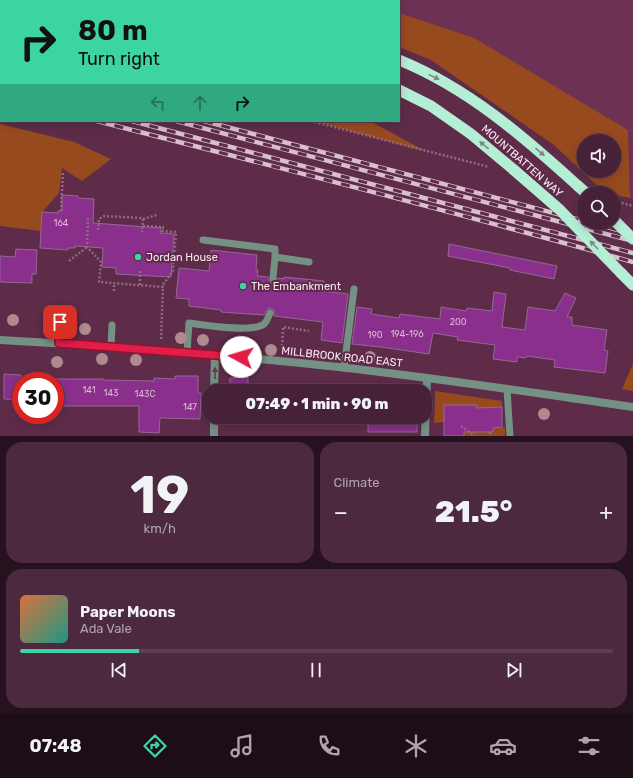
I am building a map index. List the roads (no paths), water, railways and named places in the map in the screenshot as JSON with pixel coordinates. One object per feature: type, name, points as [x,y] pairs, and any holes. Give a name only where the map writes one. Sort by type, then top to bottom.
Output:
[{"type":"highway","name":"MOUNTBATTEN WAY","points":[[400,61],[450,86],[481,105],[521,135],[579,186]]},
{"type":"highway","name":"MOUNTBATTEN WAY","points":[[400,90],[431,106],[471,134],[560,210],[633,285]]},
{"type":"highway","points":[[621,227],[633,239]]},
{"type":"street","name":"MILLBROOK ROAD EAST","points":[[0,340],[186,352],[344,368],[633,407]]},
{"type":"street","points":[[214,384],[215,355]]},
{"type":"street","points":[[425,436],[427,378]]},
{"type":"street","points":[[214,424],[214,436]]},
{"type":"lane","points":[[203,240],[275,249],[273,278]]},
{"type":"lane","points":[[275,257],[309,262]]},
{"type":"lane","points":[[344,368],[354,289]]},
{"type":"lane","points":[[186,352],[189,323],[246,329],[257,328],[267,321],[270,313]]},
{"type":"lane","points":[[59,343],[60,322]]},
{"type":"lane","points":[[110,346],[112,325]]},
{"type":"lane","points":[[507,389],[510,436]]},
{"type":"railway","points":[[101,122],[566,243],[633,262]]},
{"type":"railway","points":[[136,122],[633,253]]},
{"type":"railway","points":[[180,122],[633,241]]},
{"type":"railway","points":[[208,122],[577,219]]},
{"type":"railway","points":[[618,230],[633,234]]},
{"type":"place","name":"Jordan House","points":[[138,257]]},
{"type":"place","name":"The Embankment","points":[[243,286]]}]
